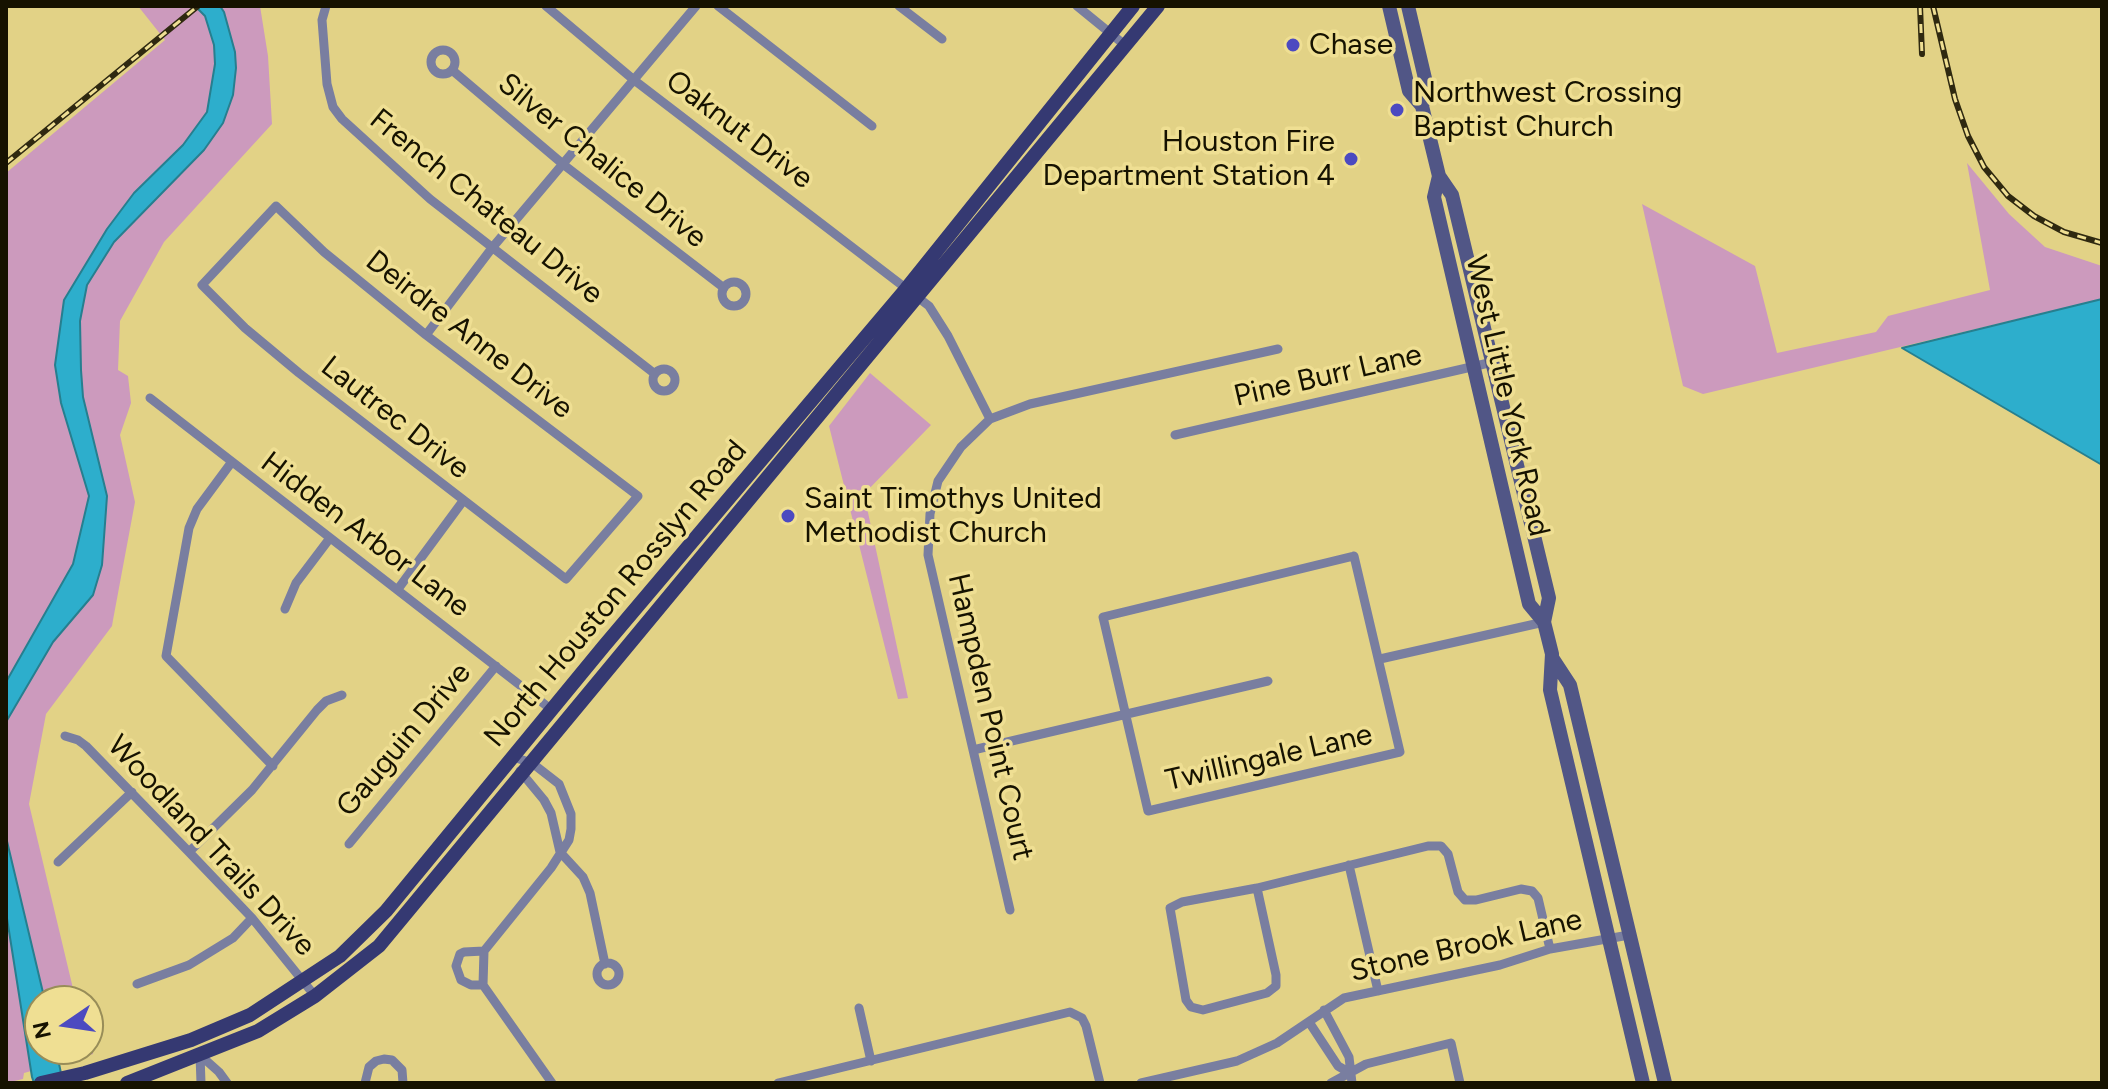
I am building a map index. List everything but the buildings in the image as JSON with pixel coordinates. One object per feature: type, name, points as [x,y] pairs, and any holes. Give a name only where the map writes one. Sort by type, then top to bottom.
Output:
[{"type":"main road","name":"North Houston Rosslyn Road","points":[[911,293],[1018,150],[1133,6]]},
{"type":"main road","name":"North Houston Rosslyn Road","points":[[41,1083],[85,1073],[191,1040],[250,1015],[340,956],[386,911],[684,551],[810,414],[911,293],[1030,160],[1158,6]]},
{"type":"main road","name":"West Little York Road","points":[[1389,6],[1409,91],[1422,106],[1439,176],[1452,195],[1549,598],[1544,622],[1553,659],[1550,690],[1643,1083]]},
{"type":"main road","name":"West Little York Road","points":[[1408,6],[1427,87],[1422,106]]},
{"type":"main road","points":[[1398,42],[1415,37]]},
{"type":"main road","points":[[1018,150],[1030,160]]},
{"type":"main road","name":"West Little York Road","points":[[1439,176],[1434,197],[1529,604],[1544,622]]},
{"type":"main road","name":"North Houston Rosslyn Road","points":[[127,1083],[258,1031],[315,996],[379,946],[732,521],[810,414]]},
{"type":"main road","points":[[720,509],[732,521]]},
{"type":"main road","points":[[1509,517],[1528,511]]},
{"type":"main road","points":[[684,551],[694,567]]},
{"type":"main road","points":[[604,646],[618,659]]},
{"type":"main road","name":"West Little York Road","points":[[1553,659],[1570,685],[1665,1083]]},
{"type":"main road","points":[[412,878],[427,890]]},
{"type":"street","name":"French Chateau Drive","points":[[326,6],[322,20],[327,84],[333,107],[413,185],[655,374]]},
{"type":"street","name":"Oaknut Drive","points":[[546,6],[634,80],[929,306],[948,336],[990,419]]},
{"type":"street","points":[[426,335],[492,248],[696,6]]},
{"type":"street","points":[[718,6],[872,126]]},
{"type":"street","points":[[899,6],[942,39]]},
{"type":"street","points":[[1077,6],[1126,46]]},
{"type":"street","name":"Silver Chalice Drive","points":[[452,70],[564,165],[724,288]]},
{"type":"street","name":"Deirdre Anne Drive","points":[[276,206],[324,252],[426,335],[638,496]]},
{"type":"street","name":"Lautrec Drive","points":[[276,206],[202,285],[245,328],[299,373],[566,579],[638,496]]},
{"type":"street","name":"Hampden Point Court","points":[[1010,910],[928,555],[930,514],[938,481],[961,447],[990,419],[1030,404],[1278,349]]},
{"type":"street","name":"Pine Burr Lane","points":[[1175,435],[1493,362]]},
{"type":"street","name":"Hidden Arbor Lane","points":[[150,398],[552,710]]},
{"type":"street","points":[[231,463],[197,509],[189,528],[166,656],[273,766]]},
{"type":"street","points":[[398,589],[463,501]]},
{"type":"street","points":[[285,609],[296,583],[330,538]]},
{"type":"street","points":[[1124,714],[1103,617],[1354,556],[1380,659],[1544,622]]},
{"type":"street","name":"Twillingale Lane","points":[[1124,714],[1148,811],[1400,752],[1380,659]]},
{"type":"street","name":"Gauguin Drive","points":[[349,844],[496,666]]},
{"type":"street","points":[[973,750],[1268,681]]},
{"type":"street","points":[[189,852],[273,766],[317,710],[326,701],[342,695]]},
{"type":"street","name":"Woodland Trails Drive","points":[[65,736],[86,746],[132,792],[252,918],[315,996]]},
{"type":"street","points":[[513,757],[532,763],[552,776],[566,797],[571,829],[569,840],[551,868],[484,951],[483,985],[552,1083]]},
{"type":"street","points":[[513,757],[522,775],[551,813],[560,852],[583,877],[590,893],[605,964]]},
{"type":"street","points":[[58,862],[132,792]]},
{"type":"street","points":[[1257,888],[1276,986],[1267,993],[1203,1010],[1193,1008],[1186,1000],[1169,917],[1170,908],[1182,902],[1257,888],[1428,846],[1441,846],[1448,854],[1458,892],[1465,900],[1521,889],[1532,891],[1538,898],[1550,949]]},
{"type":"street","points":[[1349,865],[1378,991]]},
{"type":"street","points":[[137,984],[189,965],[233,938],[252,918]]},
{"type":"street","name":"Stone Brook Lane","points":[[1141,1083],[1237,1061],[1277,1043],[1344,998],[1500,965],[1550,949],[1629,935]]},
{"type":"street","points":[[483,985],[471,985],[461,980],[456,966],[460,954],[471,950],[484,951]]},
{"type":"street","points":[[859,1008],[871,1061]]},
{"type":"street","points":[[1324,1010],[1349,1057],[1351,1078]]},
{"type":"street","points":[[778,1083],[1070,1012],[1082,1018],[1086,1026],[1100,1083]]},
{"type":"street","points":[[1309,1022],[1338,1066],[1351,1078]]},
{"type":"street","points":[[191,1040],[200,1055],[227,1083]]},
{"type":"street","points":[[1331,1083],[1351,1078],[1366,1064],[1451,1043],[1460,1083]]},
{"type":"street","points":[[200,1055],[201,1083]]},
{"type":"street","points":[[365,1083],[369,1067],[384,1059],[392,1060],[402,1070],[403,1083]]},
{"type":"shaded area","points":[[138,6],[260,6],[268,56],[272,124],[164,242],[120,321],[118,370],[128,376],[131,403],[120,435],[135,502],[112,626],[46,714],[29,804],[72,985],[24,985],[24,1065],[53,1065],[24,1073],[23,1079],[6,1083],[6,173],[165,40]]},
{"type":"shaded area","points":[[1967,163],[2009,214],[2045,247],[2102,266],[2102,299],[1703,394],[1683,386],[1642,204],[1755,266],[1777,353],[1876,332],[1888,316],[1990,290]]},
{"type":"shaded area","points":[[870,373],[931,425],[864,494],[908,698],[898,699],[829,426]]},
{"type":"water","points":[[195,6],[220,6],[224,12],[235,52],[233,95],[223,123],[204,150],[114,242],[87,285],[80,321],[81,370],[83,397],[107,496],[102,565],[93,595],[53,642],[6,722],[6,682],[73,564],[89,496],[61,403],[55,365],[64,300],[107,229],[134,193],[183,145],[207,112],[215,64],[214,45],[205,16]]},
{"type":"water","points":[[2102,299],[2102,465],[1902,348]]},
{"type":"water","points":[[6,837],[41,985],[24,985],[24,1026],[6,912]]},
{"type":"water","points":[[30,1065],[59,1065],[63,1083],[34,1083]]},
{"type":"railway","points":[[6,163],[198,6]]},
{"type":"railway","points":[[1920,6],[1922,54]]},
{"type":"railway","points":[[1933,6],[1955,99],[1968,136],[1984,167],[2008,196],[2034,216],[2064,232],[2102,243]]},
{"type":"place","name":"Chase","points":[[1293,45]]},
{"type":"place","name":"Northwest Crossing Baptist Church","points":[[1397,110]]},
{"type":"place","name":"Houston Fire Department Station 4","points":[[1351,159]]},
{"type":"place","name":"Saint Timothys United Methodist Church","points":[[788,516]]}]
